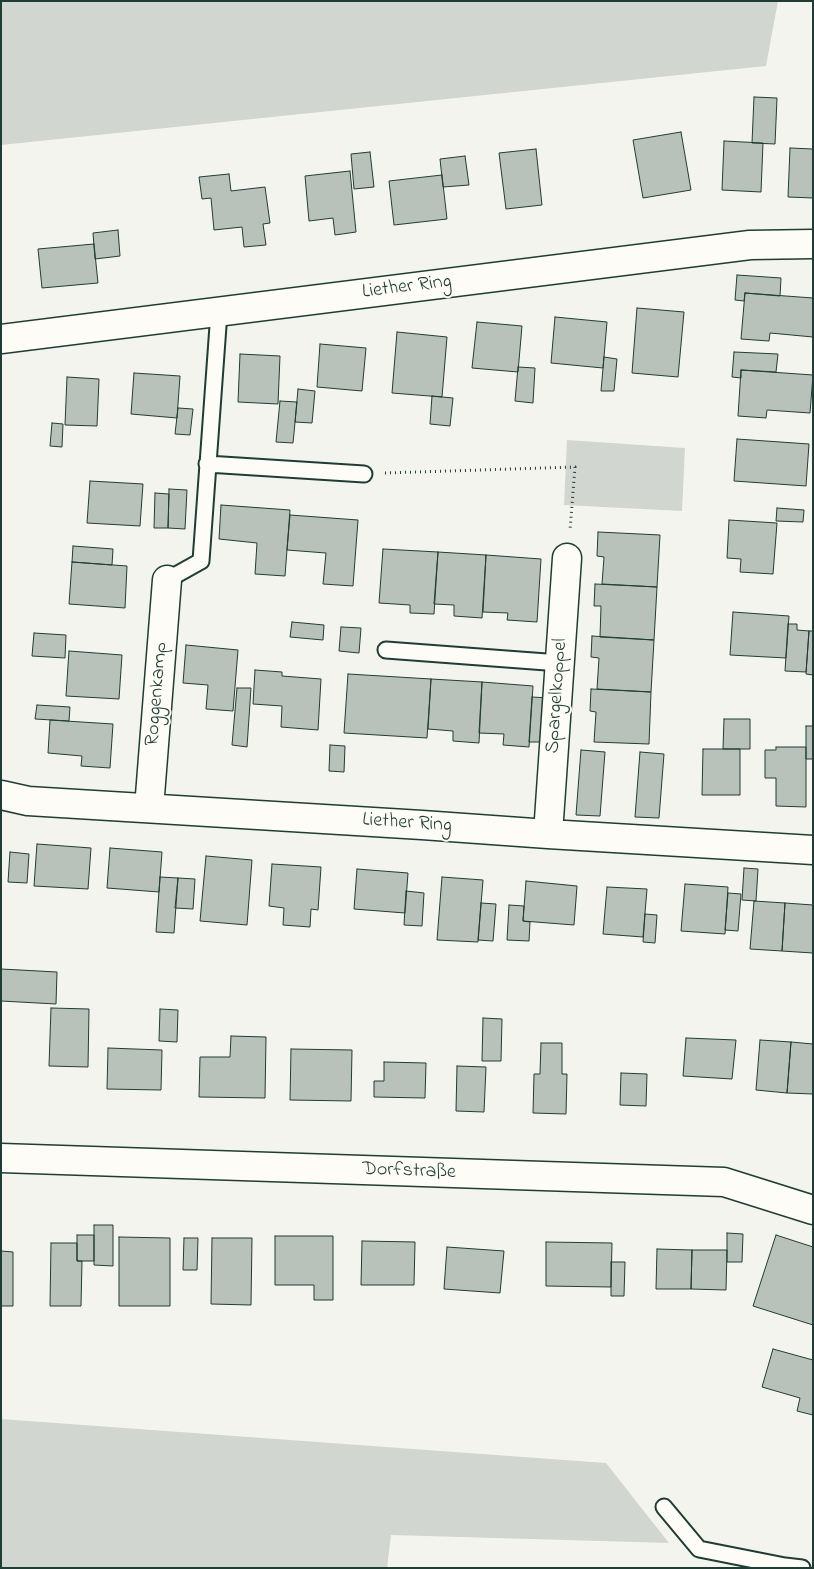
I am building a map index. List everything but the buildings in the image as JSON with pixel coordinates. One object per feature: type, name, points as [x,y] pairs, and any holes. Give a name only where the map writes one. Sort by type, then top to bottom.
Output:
[{"type":"street","name":"Liether Ring","points":[[1,339],[750,245],[813,244]]},
{"type":"street","name":"Spargelkoppel","points":[[548,834],[567,558]]},
{"type":"street","name":"Roggenkamp","points":[[149,808],[167,580]]},
{"type":"street","name":"Liether Ring","points":[[1,795],[28,801],[813,850]]},
{"type":"street","name":"Dorfstraße","points":[[1,1158],[724,1182],[813,1210]]},
{"type":"lane","points":[[167,580],[200,561],[219,312]]},
{"type":"lane","points":[[207,464],[364,474]]},
{"type":"lane","points":[[386,650],[560,663]]},
{"type":"lane","points":[[664,1507],[699,1549],[802,1568]]},
{"type":"path","points":[[364,474],[575,468],[567,558]]},
{"type":"shaded area","points":[[1,1],[778,1],[766,66],[1,145]]},
{"type":"shaded area","points":[[567,440],[685,448],[682,511],[564,505]]},
{"type":"shaded area","points":[[1,1419],[606,1463],[669,1543],[391,1535],[387,1568],[1,1568]]}]
